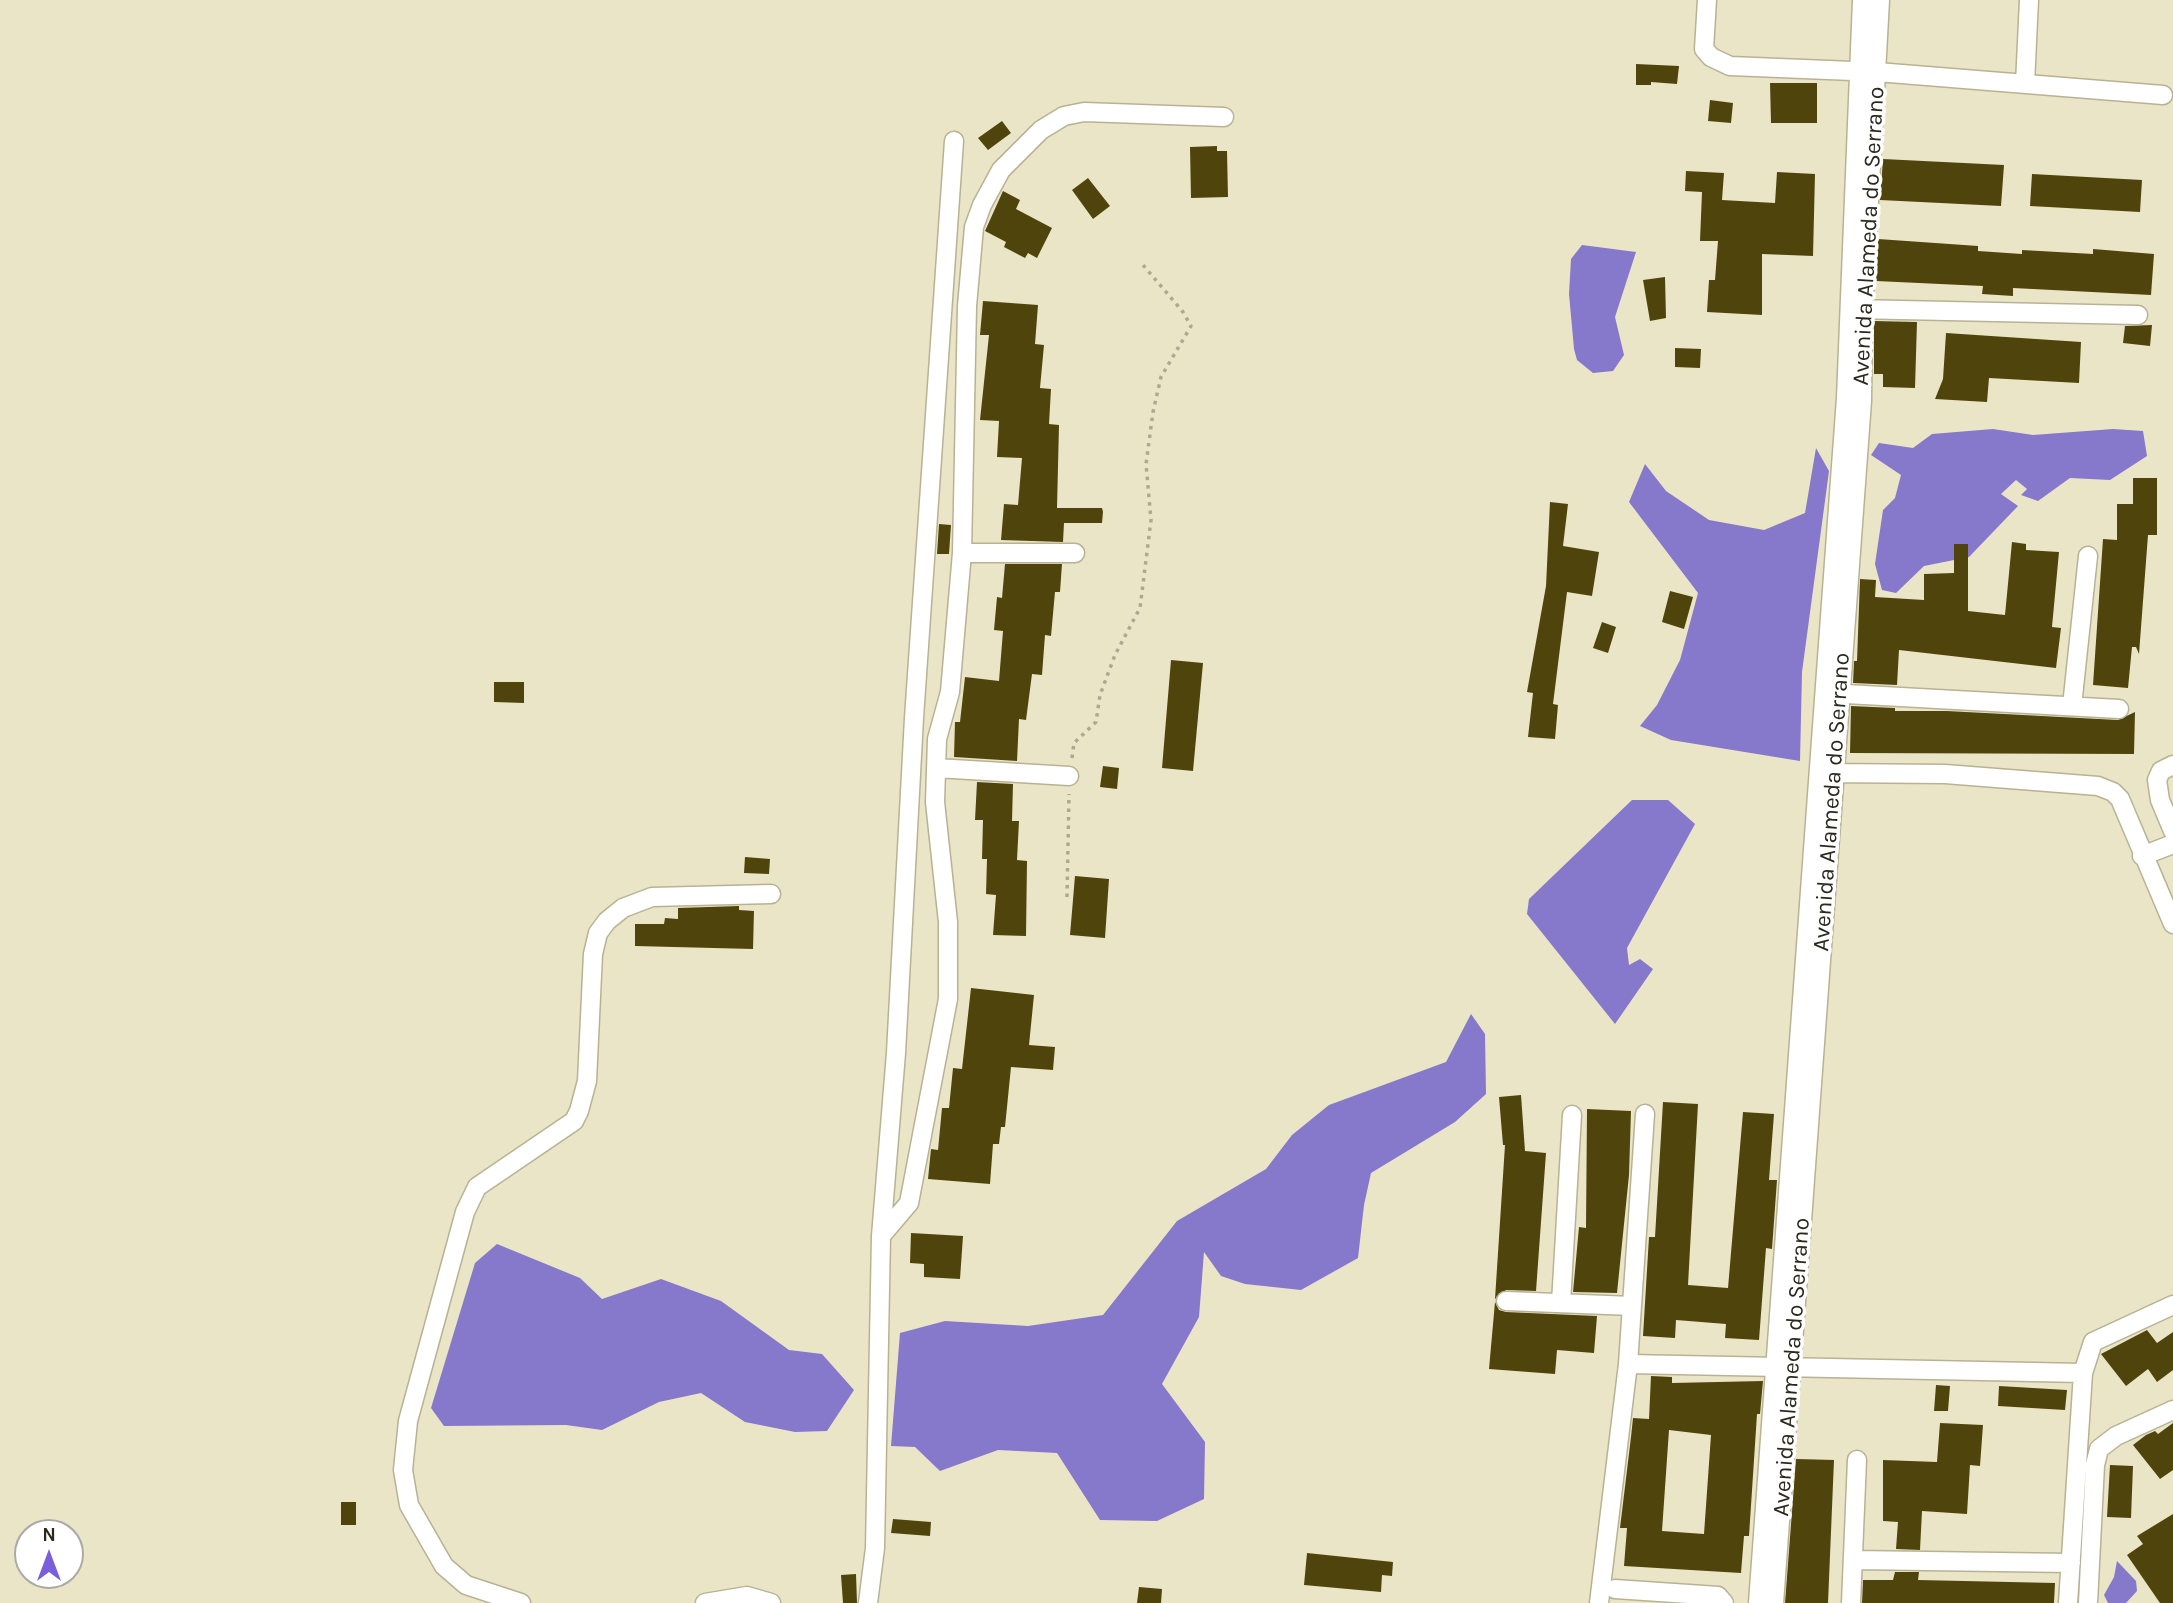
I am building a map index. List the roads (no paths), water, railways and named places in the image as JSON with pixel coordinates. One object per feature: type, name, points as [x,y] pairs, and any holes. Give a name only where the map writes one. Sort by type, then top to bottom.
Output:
[{"type":"street","points":[[1707,0],[1704,49],[1711,57],[1730,66],[1868,72],[2163,95]]},
{"type":"street","name":"Avenida Alameda do Serrano","points":[[1862,0],[1868,72]]},
{"type":"street","name":"Avenida Alameda do Serrano","points":[[1774,1603],[1784,1368],[1832,694],[1868,72],[1880,0]]},
{"type":"street","points":[[2025,84],[2029,0]]},
{"type":"street","points":[[881,1236],[909,1203],[948,999],[949,935],[935,802],[936,768],[937,739],[950,692],[962,553],[967,306],[974,227],[982,205],[1001,170],[1041,130],[1064,116],[1084,112],[1224,117]]},
{"type":"street","points":[[868,1603],[875,1548],[881,1236],[896,1053],[914,718],[954,141]]},
{"type":"street","points":[[1856,310],[2138,315]]},
{"type":"street","points":[[962,553],[1075,553]]},
{"type":"street","points":[[2072,706],[2088,556]]},
{"type":"street","points":[[1832,694],[2119,709]]},
{"type":"street","points":[[2173,765],[2161,771],[2157,780],[2160,800],[2173,831]]},
{"type":"street","points":[[936,768],[1069,776]]},
{"type":"street","points":[[1826,774],[1945,774],[2098,786],[2113,792],[2120,799],[2173,924]]},
{"type":"street","points":[[2142,856],[2173,844]]},
{"type":"street","points":[[520,1603],[466,1586],[444,1566],[409,1505],[404,1470],[408,1421],[464,1212],[477,1187],[573,1121],[579,1111],[587,1081],[593,954],[598,933],[607,920],[623,908],[652,897],[771,894]]},
{"type":"street","points":[[1599,1603],[1628,1364],[1645,1114]]},
{"type":"street","points":[[1561,1303],[1572,1115]]},
{"type":"street","points":[[1506,1301],[1632,1306]]},
{"type":"street","points":[[2068,1603],[2083,1373],[2092,1342],[2173,1305]]},
{"type":"street","points":[[1628,1364],[2083,1373]]},
{"type":"street","name":"Avenida Alameda do Serrano","points":[[1758,1603],[1784,1368]]},
{"type":"street","points":[[2088,1603],[2095,1465],[2099,1449],[2116,1436],[2173,1410]]},
{"type":"street","points":[[1851,1603],[1857,1460]]},
{"type":"street","points":[[1854,1560],[2071,1563]]},
{"type":"street","points":[[1615,1589],[1718,1596],[1724,1603]]},
{"type":"street","points":[[705,1603],[747,1596],[771,1603]]}]
